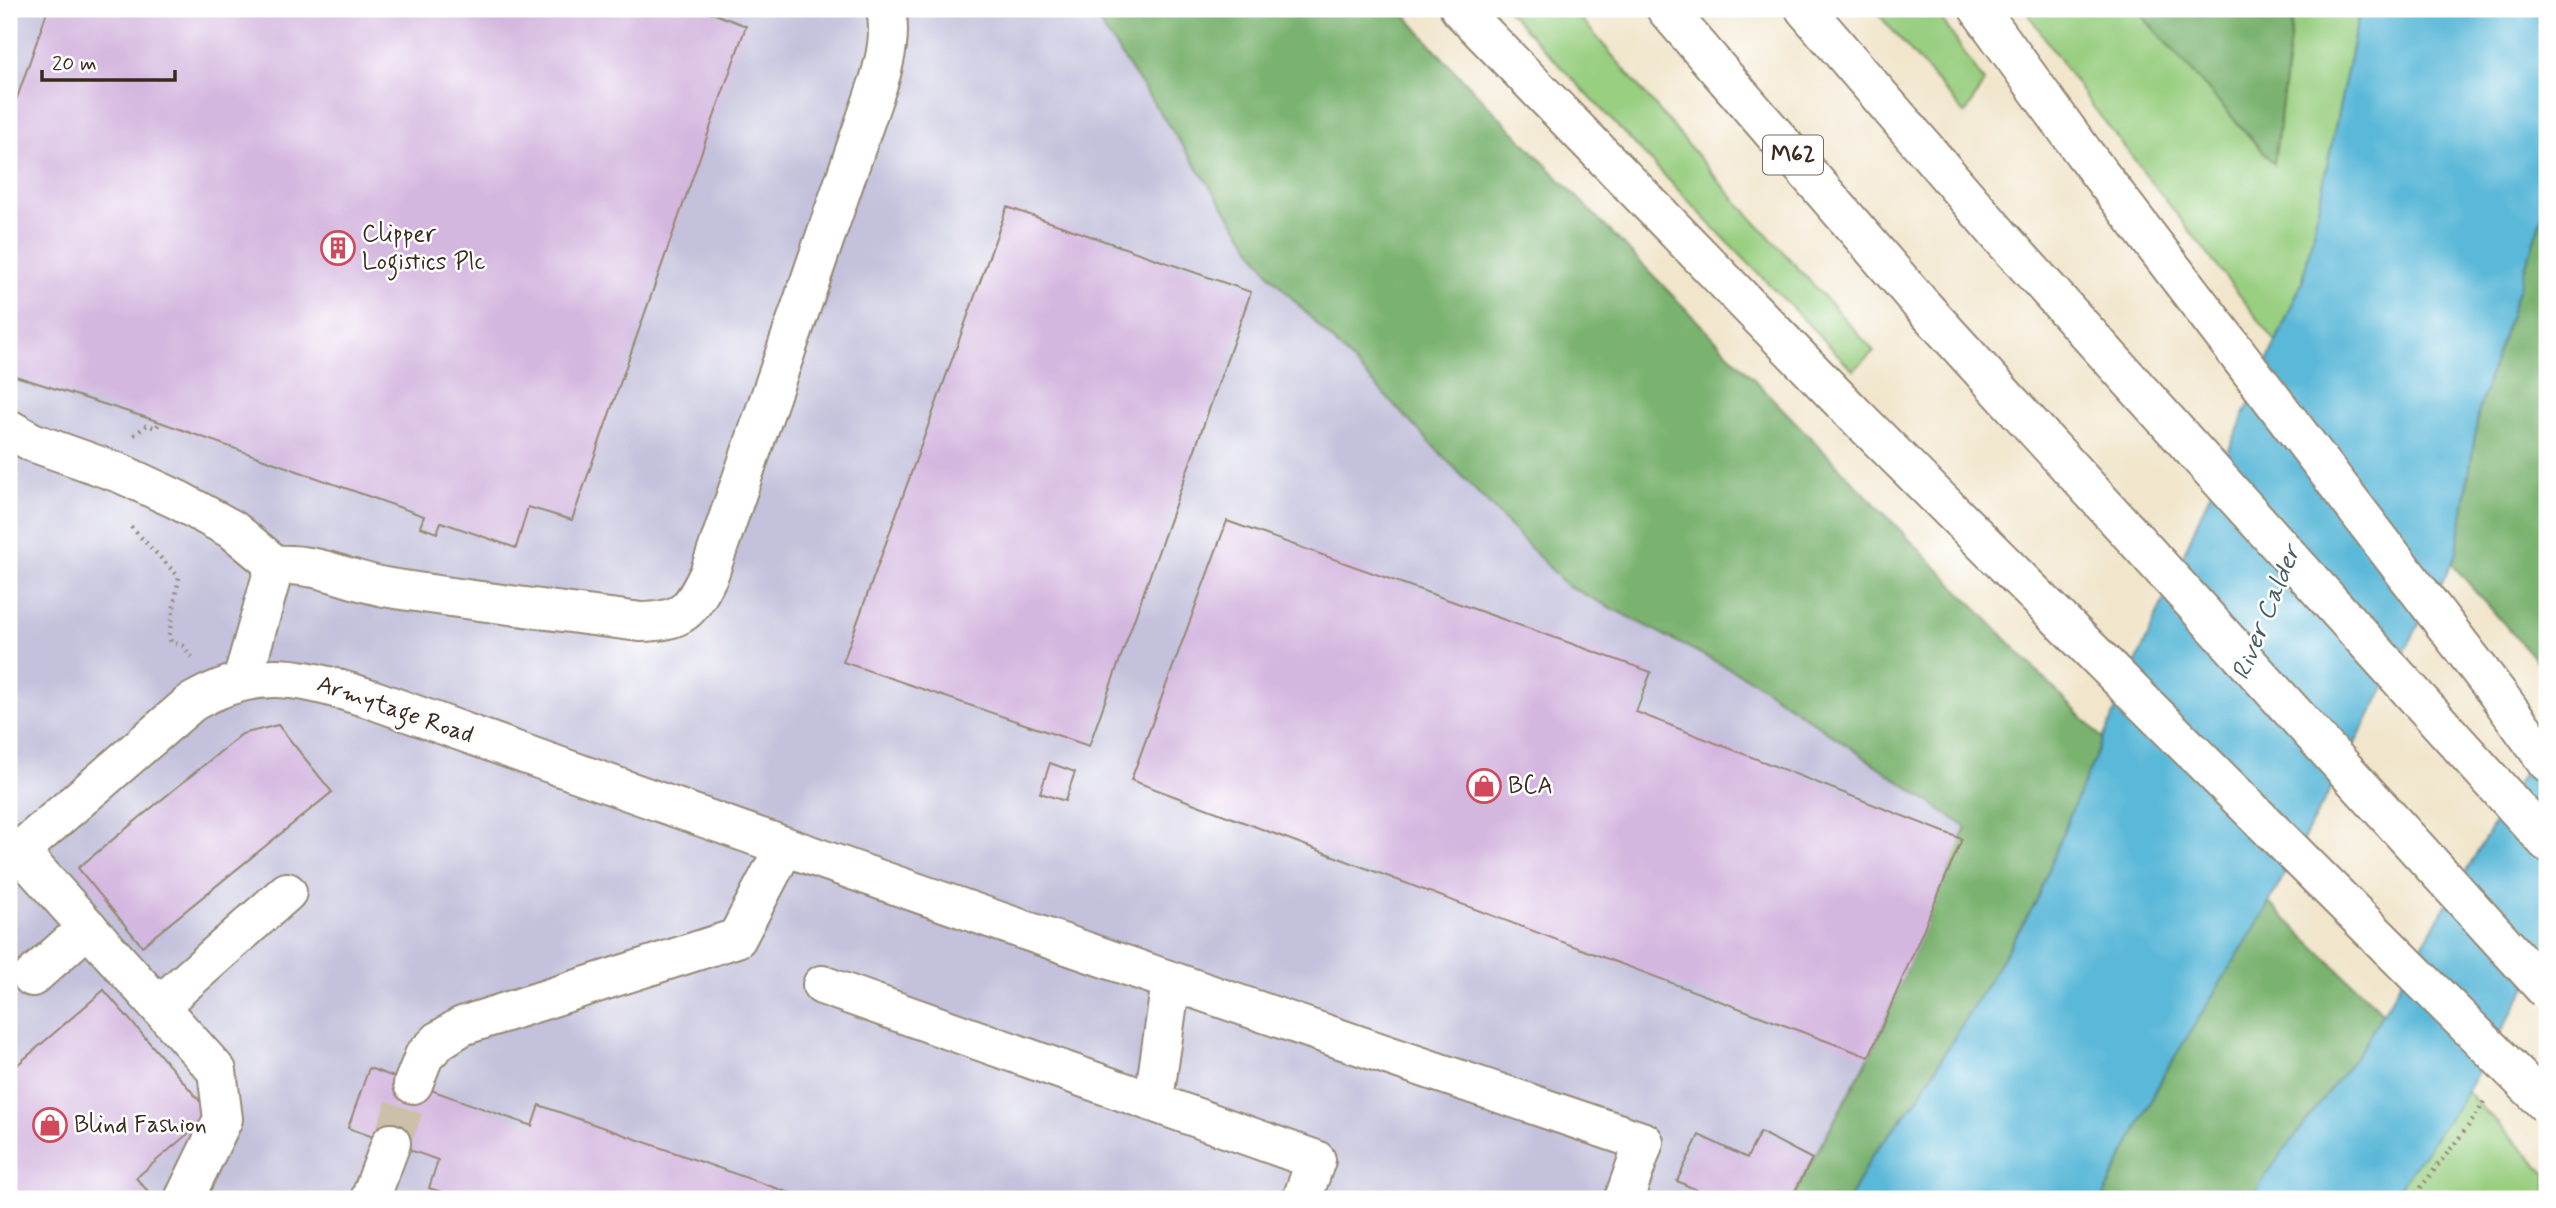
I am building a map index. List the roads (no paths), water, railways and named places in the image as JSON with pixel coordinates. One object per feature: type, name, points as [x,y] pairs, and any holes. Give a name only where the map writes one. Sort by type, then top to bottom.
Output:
[{"type":"main road","points":[[9,429],[32,442],[107,469],[178,500],[233,530],[275,565],[299,564],[324,568],[386,588],[640,622],[672,619],[684,614],[694,604],[709,574],[879,81],[886,55],[886,9]]},
{"type":"main road","points":[[1460,9],[1851,411],[2547,1105]]},
{"type":"main road","name":"M62","points":[[1666,9],[1919,302],[2547,991]]},
{"type":"main road","points":[[1805,9],[2000,236],[2547,842]]},
{"type":"main road","points":[[1979,9],[2083,152],[2547,762]]},
{"type":"main road","points":[[242,681],[275,565]]},
{"type":"main road","name":"Armytage Road","points":[[14,855],[191,703],[204,695],[242,681],[278,678],[313,681],[374,700],[784,848],[1644,1142],[1624,1199]]},
{"type":"main road","points":[[413,1084],[424,1056],[440,1040],[462,1026],[737,937],[784,848]]},
{"type":"main road","points":[[14,855],[88,927],[217,1071],[223,1119],[184,1199]]},
{"type":"main road","points":[[159,1006],[287,892]]},
{"type":"main road","points":[[32,977],[88,927]]},
{"type":"main road","points":[[1150,1101],[1156,1084],[1171,982]]},
{"type":"main road","points":[[822,985],[1315,1160],[1301,1199]]},
{"type":"main road","points":[[370,1199],[391,1143]]},
{"type":"water","name":"River Calder","points":[[2360,9],[2547,9],[2547,201],[2479,409],[2456,556],[2262,916],[2163,1076],[2102,1199],[1849,1199],[1871,1157],[1917,1100],[2035,904],[2072,810],[2303,280]]},
{"type":"water","points":[[2547,733],[2547,952],[2460,1103],[2391,1199],[2252,1199],[2265,1176],[2362,1048]]},
{"type":"tunnel","points":[[391,1143],[413,1084]]},
{"type":"place","name":"Clipper Logistics Plc","points":[[338,248]]},
{"type":"place","name":"BCA","points":[[1484,786]]},
{"type":"place","name":"Blind Fashion","points":[[50,1125]]}]
